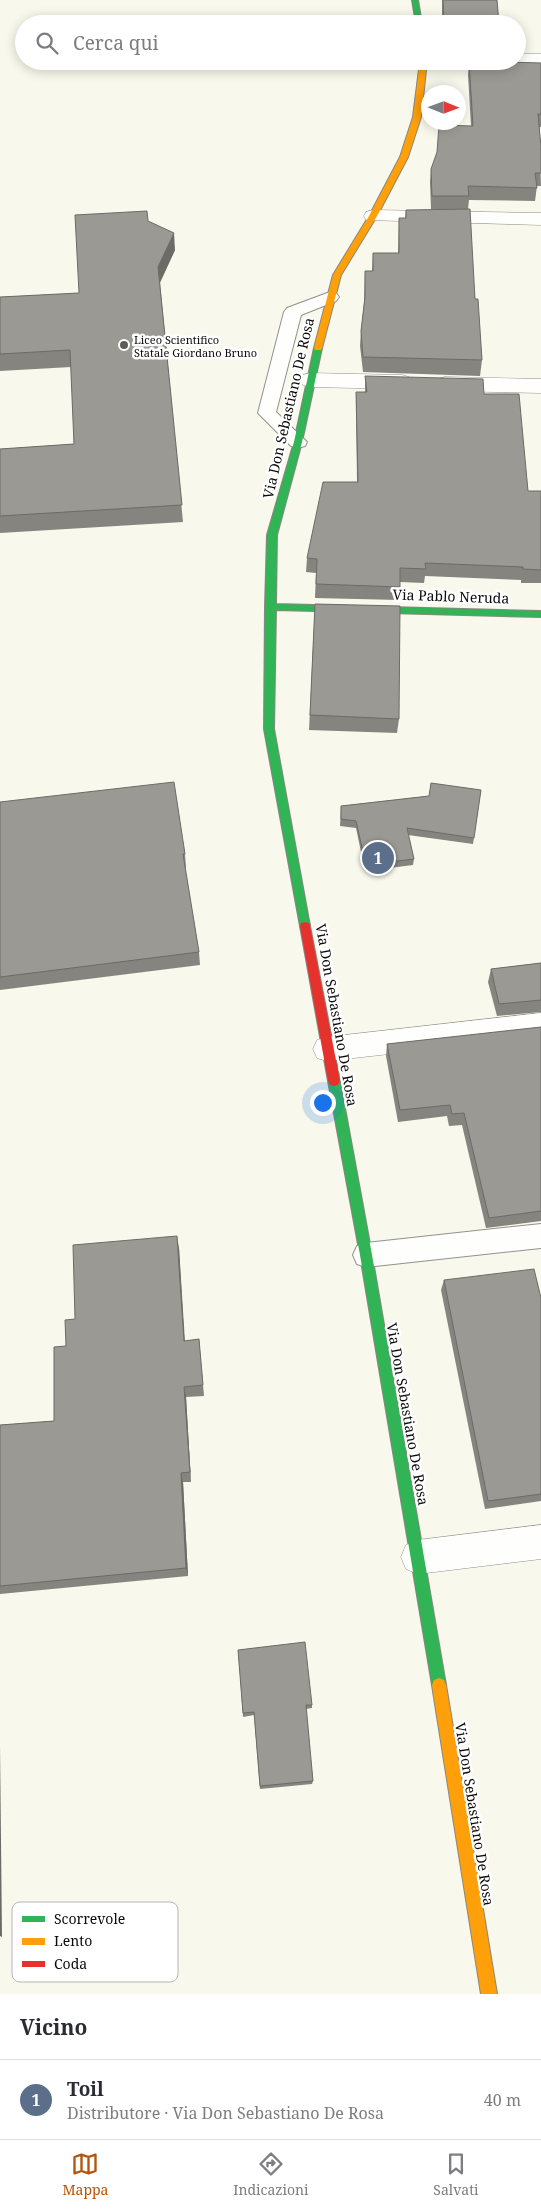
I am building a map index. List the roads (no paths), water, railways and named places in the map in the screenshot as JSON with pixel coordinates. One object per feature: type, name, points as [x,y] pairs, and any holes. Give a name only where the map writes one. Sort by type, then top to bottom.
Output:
[{"type":"street","points":[[415,0],[418,15]]},
{"type":"street","points":[[526,59],[541,59]]},
{"type":"street","name":"Via Don Sebastiano De Rosa","points":[[423,70],[418,116],[404,157],[373,216],[337,275],[310,380],[298,442],[272,535],[269,728],[366,1255],[418,1557],[489,1994]]},
{"type":"street","points":[[373,216],[541,219]]},
{"type":"street","points":[[310,380],[541,386]]},
{"type":"street","name":"Via Pablo Neruda","points":[[270,606],[541,614]]},
{"type":"street","points":[[327,1048],[541,1025]]},
{"type":"street","points":[[418,1557],[541,1542]]},
{"type":"lane","points":[[298,442],[267,413],[293,312],[330,297]]},
{"type":"lane","points":[[366,1255],[541,1236]]},
{"type":"place","name":"Liceo Scientifico Statale Giordano Bruno","points":[[124,345]]},
{"type":"place","name":"Toil","points":[[378,858]]}]
